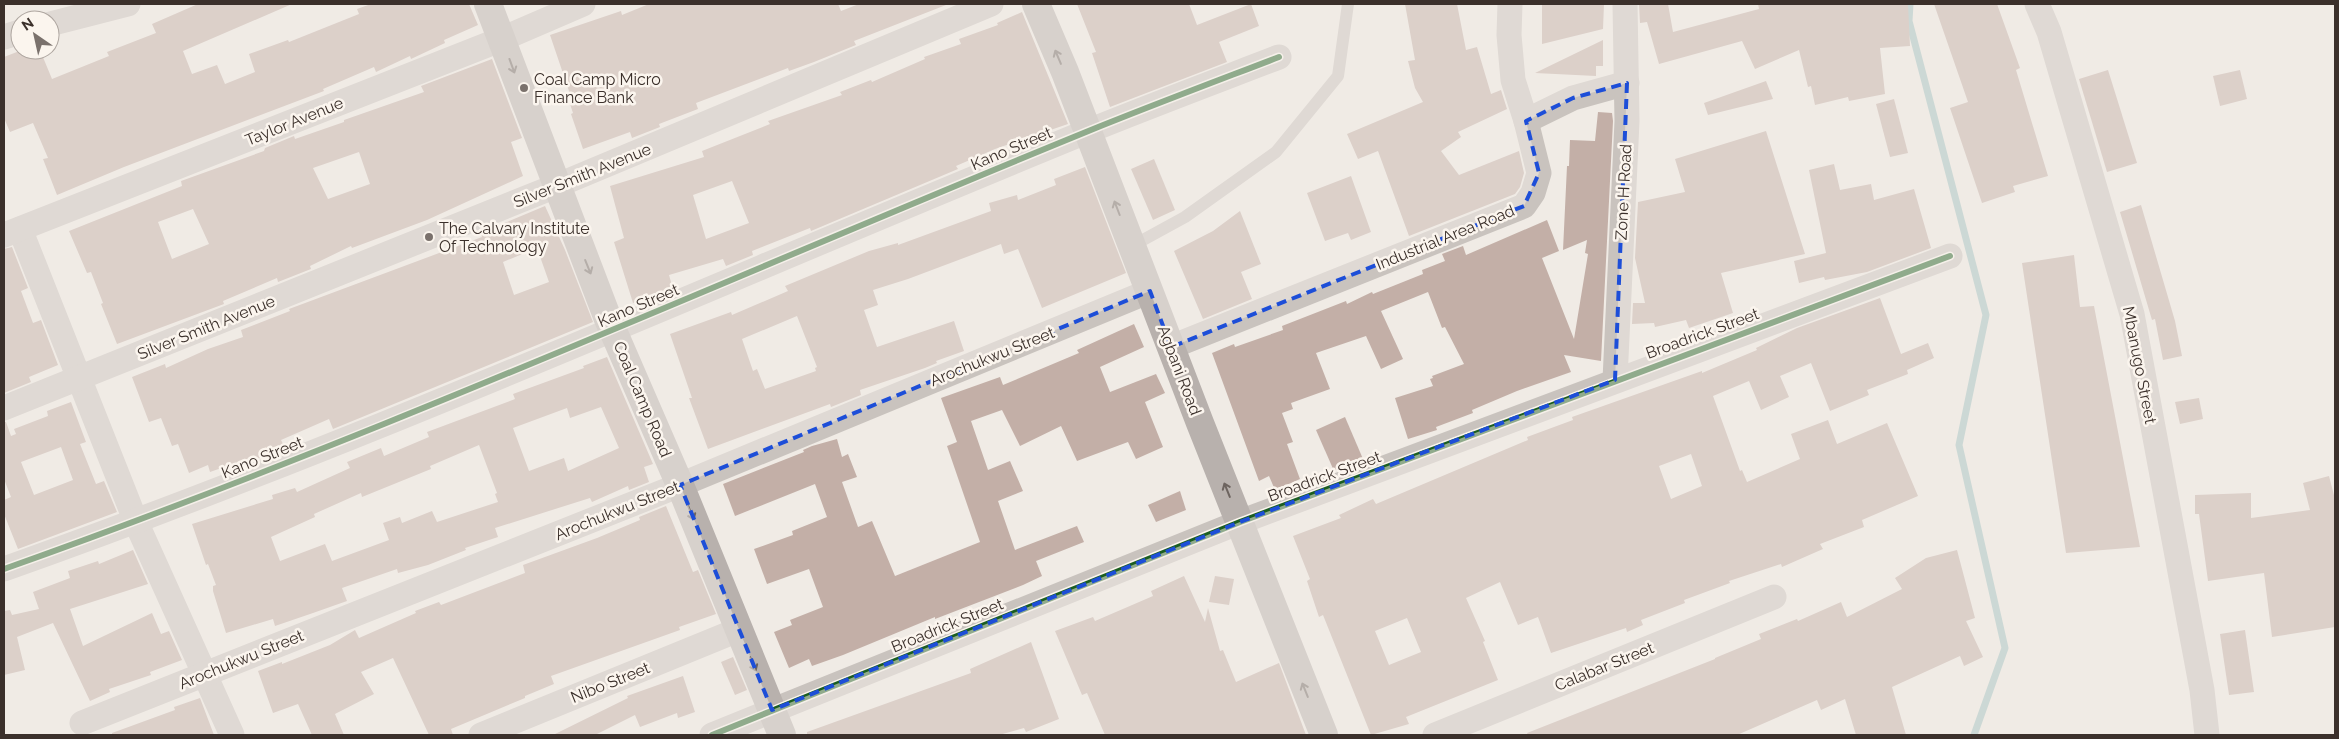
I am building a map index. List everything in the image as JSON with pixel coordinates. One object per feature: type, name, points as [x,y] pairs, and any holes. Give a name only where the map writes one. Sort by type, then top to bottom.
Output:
[{"type":"main road","name":"Coal Camp Road","points":[[488,4],[556,186],[614,331],[680,485],[782,735]]},
{"type":"main road","name":"Agbani Road","points":[[1036,4],[1088,131],[1324,735]]},
{"type":"street","points":[[60,21],[128,4]]},
{"type":"street","name":"Taylor Avenue","points":[[12,232],[502,38],[583,4]]},
{"type":"street","name":"Silver Smith Avenue","points":[[4,408],[556,186],[991,4]]},
{"type":"street","name":"Industrial Area Road","points":[[1171,347],[1524,206],[1534,192],[1538,173],[1526,121],[1513,80],[1509,35],[1510,4]]},
{"type":"street","name":"Zone H Road","points":[[1615,380],[1627,121],[1625,4]]},
{"type":"street","name":"Mbanugo Street","points":[[2037,4],[2049,32],[2132,314],[2202,690],[2207,735]]},
{"type":"street","name":"Kano Street","points":[[4,569],[136,522],[614,331],[1088,131],[1279,57]]},
{"type":"street","points":[[1526,121],[1573,98],[1626,83]]},
{"type":"street","points":[[12,232],[80,378],[136,522],[232,735]]},
{"type":"street","name":"Broadrick Street","points":[[712,735],[1240,522],[1950,256]]},
{"type":"street","name":"Arochukwu Street","points":[[82,723],[680,485],[1150,291]]},
{"type":"street","name":"Calabar Street","points":[[1435,735],[1774,598]]},
{"type":"street","name":"Nibo Street","points":[[481,735],[738,630]]},
{"type":"lane","points":[[1132,246],[1186,218],[1276,152],[1338,76],[1348,4]]},
{"type":"highlighted area","points":[[1627,83],[1615,380],[1240,522],[772,710],[680,485],[1150,291],[1171,347],[1524,206],[1539,173],[1526,121],[1573,98]]},
{"type":"building","points":[[198,4],[292,4],[183,51],[192,74],[217,65],[225,84],[255,72],[249,54],[288,40],[289,42],[359,14],[357,9],[371,4],[469,4],[478,25],[444,40],[445,43],[411,59],[410,56],[376,72],[374,67],[323,89],[324,91],[124,167],[57,195],[43,159],[48,158],[33,123],[10,132],[4,118],[4,57],[10,55],[10,60],[44,60],[52,79],[109,56],[107,52],[156,33],[152,24]]},
{"type":"building","points":[[649,4],[838,4],[841,11],[859,4],[946,5],[854,41],[856,45],[814,62],[789,71],[788,68],[696,103],[698,109],[659,124],[660,127],[632,138],[630,132],[583,149],[571,114],[573,113],[567,95],[570,94],[550,35],[621,11],[622,15]]},
{"type":"building","points":[[1077,4],[1189,4],[1197,25],[1251,4],[1259,26],[1219,42],[1227,62],[1110,107],[1092,53],[1096,52]]},
{"type":"building","points":[[1405,4],[1457,4],[1466,50],[1477,47],[1491,94],[1501,90],[1507,109],[1458,132],[1461,137],[1441,151],[1459,175],[1519,151],[1524,173],[1520,187],[1515,194],[1409,236],[1378,151],[1358,159],[1347,134],[1423,102],[1415,88],[1408,61],[1415,60]]},
{"type":"building","points":[[1542,4],[1604,4],[1603,29],[1542,44]]},
{"type":"building","points":[[1639,4],[1668,4],[1673,32],[1759,9],[1758,4],[1908,4],[1910,46],[1880,48],[1885,94],[1849,101],[1848,97],[1815,105],[1811,86],[1808,87],[1799,50],[1755,69],[1742,41],[1659,64],[1647,22],[1640,23]]},
{"type":"building","points":[[1934,4],[1997,4],[2020,68],[2016,70],[2048,176],[2013,186],[2015,192],[1982,203],[1950,108],[1968,102]]},
{"type":"building","points":[[1022,12],[1068,124],[995,149],[956,166],[958,169],[811,231],[810,228],[752,251],[753,255],[726,266],[723,259],[669,275],[673,289],[633,303],[614,242],[624,238],[610,186],[704,157],[702,151],[770,124],[768,121],[842,95],[840,92],[871,80],[872,82],[925,59],[924,57],[961,44],[959,39],[998,25],[997,23]],"holes":[[[732,181],[749,223],[706,239],[693,195]]]},
{"type":"building","points":[[1603,40],[1603,66],[1596,66],[1596,76],[1535,73]]},
{"type":"building","points":[[492,59],[522,138],[511,142],[523,176],[427,220],[352,248],[351,246],[310,266],[311,269],[278,282],[277,278],[223,301],[224,304],[117,344],[91,272],[87,273],[69,231],[182,186],[181,181],[264,151],[265,148],[294,136],[295,139],[424,92],[421,86]],"holes":[[[359,152],[370,184],[328,199],[313,168]],[[193,209],[209,244],[172,259],[158,222]]]},
{"type":"building","points":[[2108,70],[2137,163],[2107,172],[2079,79]]},
{"type":"building","points":[[2240,70],[2247,99],[2220,106],[2213,76]]},
{"type":"building","points":[[1766,81],[1773,99],[1708,115],[1704,103]]},
{"type":"building","points":[[1894,99],[1908,153],[1890,157],[1876,104]]},
{"type":"building","points":[[1598,112],[1612,113],[1613,121],[1601,361],[1564,355],[1571,372],[1517,391],[1472,410],[1473,413],[1436,427],[1437,430],[1408,439],[1395,398],[1433,386],[1430,379],[1433,378],[1432,376],[1464,364],[1445,327],[1442,328],[1428,292],[1381,311],[1403,359],[1381,369],[1366,336],[1316,353],[1330,389],[1291,403],[1293,409],[1282,413],[1293,442],[1287,444],[1300,479],[1275,490],[1269,476],[1259,481],[1212,353],[1234,344],[1235,347],[1283,330],[1282,326],[1346,301],[1347,304],[1372,292],[1373,294],[1423,274],[1422,270],[1445,261],[1442,254],[1463,246],[1466,255],[1547,220],[1559,251],[1542,258],[1574,339],[1588,254],[1585,253],[1587,240],[1563,250],[1567,166],[1569,166],[1570,140],[1595,141]]},
{"type":"building","points":[[1766,131],[1805,254],[1721,273],[1733,313],[1689,328],[1686,320],[1655,327],[1654,323],[1632,324],[1633,303],[1645,303],[1635,258],[1638,202],[1685,192],[1675,159]]},
{"type":"building","points":[[1154,159],[1175,210],[1153,220],[1131,169]]},
{"type":"building","points":[[1834,164],[1840,190],[1871,184],[1874,200],[1914,189],[1931,248],[1867,272],[1825,280],[1824,277],[1799,283],[1794,261],[1826,253],[1809,170]]},
{"type":"building","points":[[1085,167],[1126,273],[1042,308],[1018,249],[1004,254],[1001,244],[873,290],[878,305],[864,310],[877,347],[954,321],[964,351],[936,361],[937,363],[925,368],[860,390],[861,395],[831,407],[830,404],[708,449],[689,398],[692,398],[670,334],[731,312],[732,315],[788,291],[785,286],[869,251],[898,243],[898,245],[991,211],[989,203],[1017,195],[1018,200],[1056,185],[1054,179]],"holes":[[[797,316],[817,367],[815,368],[816,371],[765,389],[757,369],[753,371],[742,339]]]},
{"type":"building","points":[[1351,176],[1371,232],[1351,240],[1348,233],[1325,241],[1307,193]]},
{"type":"building","points":[[2141,205],[2175,321],[2182,356],[2163,360],[2155,319],[2152,320],[2120,212]]},
{"type":"building","points":[[545,206],[565,250],[593,322],[333,429],[329,419],[281,440],[285,448],[252,461],[250,458],[210,472],[208,465],[189,473],[178,444],[172,446],[161,418],[149,422],[132,377],[165,364],[166,368],[208,349],[243,337],[241,330],[290,311],[289,309],[482,237],[481,233]],"holes":[[[537,248],[549,282],[514,295],[503,262]]]},
{"type":"building","points":[[1240,211],[1261,264],[1241,272],[1252,299],[1203,319],[1174,251],[1213,231]]},
{"type":"building","points":[[12,247],[28,288],[21,291],[33,323],[41,320],[58,365],[29,377],[31,382],[4,393],[4,249]]},
{"type":"building","points":[[2074,255],[2080,307],[2094,306],[2140,547],[2066,553],[2022,263]]},
{"type":"building","points":[[1880,298],[1901,354],[1928,343],[1934,358],[1907,370],[1908,374],[1867,390],[1869,395],[1830,411],[1811,363],[1780,376],[1789,397],[1761,410],[1749,381],[1713,396],[1740,471],[1742,470],[1747,482],[1800,459],[1791,434],[1828,420],[1837,444],[1887,423],[1918,496],[1862,520],[1864,527],[1820,544],[1823,549],[1782,567],[1781,564],[1729,581],[1730,583],[1684,600],[1685,603],[1641,620],[1643,625],[1627,632],[1626,628],[1551,653],[1538,617],[1518,625],[1500,582],[1466,598],[1485,641],[1483,642],[1498,680],[1406,717],[1409,724],[1371,735],[1323,615],[1319,617],[1307,581],[1310,579],[1293,536],[1341,518],[1339,515],[1373,499],[1376,504],[1528,440],[1527,437],[1573,420],[1572,417],[1702,371],[1702,373],[1757,350],[1756,348],[1797,328]],"holes":[[[1691,454],[1702,486],[1671,499],[1659,466]],[[1407,618],[1421,652],[1389,665],[1375,631]]]},
{"type":"building","points":[[1134,324],[1144,347],[1100,367],[1110,392],[1156,374],[1165,393],[1145,402],[1163,447],[1136,459],[1128,442],[1077,461],[1061,426],[1020,446],[1002,410],[971,421],[988,470],[1010,461],[1023,491],[998,501],[1015,550],[1077,526],[1084,542],[1036,561],[1042,576],[1023,585],[935,619],[935,617],[812,666],[809,659],[789,668],[774,632],[792,625],[790,620],[823,607],[809,569],[767,584],[754,549],[793,535],[792,531],[827,517],[815,484],[735,516],[723,484],[804,452],[803,450],[812,446],[837,439],[842,457],[848,454],[857,477],[842,482],[858,527],[872,521],[895,576],[980,542],[947,446],[957,442],[941,398],[1000,377],[1003,385],[1079,353],[1077,350]]},
{"type":"building","points":[[607,357],[653,464],[644,467],[649,482],[629,490],[628,486],[592,502],[590,498],[495,528],[498,537],[465,548],[466,550],[428,565],[398,573],[397,569],[342,588],[347,601],[275,626],[273,619],[226,633],[213,591],[213,586],[216,585],[208,564],[206,565],[192,524],[273,499],[272,495],[295,488],[297,492],[350,468],[347,462],[381,448],[384,456],[429,437],[427,432],[515,399],[513,394],[584,368],[583,366]],"holes":[[[601,407],[619,448],[568,471],[564,458],[529,471],[513,428],[567,408],[570,418]],[[479,445],[497,493],[495,494],[498,502],[437,522],[432,511],[402,523],[400,517],[383,523],[389,540],[332,561],[325,544],[280,561],[271,537],[315,517],[314,514],[361,493],[362,497],[431,469],[430,466]]]},
{"type":"building","points":[[2199,398],[2203,419],[2180,424],[2175,402]]},
{"type":"building","points":[[71,402],[86,442],[80,444],[96,484],[104,481],[117,512],[18,549],[4,514],[4,500],[11,497],[4,479],[4,422],[6,422],[11,436],[16,434],[14,429],[48,416],[47,411]],"holes":[[[61,447],[73,480],[34,495],[21,462]]]},
{"type":"building","points":[[1345,417],[1363,459],[1334,471],[1316,430]]},
{"type":"building","points":[[2329,476],[2335,499],[2335,627],[2272,637],[2264,573],[2208,581],[2199,514],[2195,514],[2195,495],[2251,493],[2251,518],[2310,510],[2303,483]]},
{"type":"building","points":[[1180,491],[1186,510],[1156,522],[1148,505]]},
{"type":"building","points":[[666,506],[693,572],[698,570],[716,614],[679,627],[680,630],[551,676],[554,684],[451,729],[453,735],[429,735],[393,658],[361,672],[374,694],[335,714],[344,735],[312,735],[298,704],[273,713],[258,671],[282,662],[282,664],[330,645],[355,630],[359,638],[416,613],[415,611],[439,602],[441,605],[525,573],[523,565],[597,538],[640,520],[639,517]]},
{"type":"building","points":[[133,550],[148,584],[70,609],[83,646],[152,613],[161,634],[169,631],[182,660],[150,672],[151,675],[109,689],[110,692],[90,701],[53,623],[17,637],[25,670],[4,675],[4,611],[10,610],[12,615],[39,609],[33,592],[70,578],[68,571],[98,561],[99,564]]},
{"type":"building","points":[[1957,550],[1975,618],[1966,621],[1983,657],[1964,666],[1960,656],[1892,687],[1906,735],[1856,735],[1845,699],[1821,710],[1817,700],[1737,735],[1528,735],[1527,733],[1715,659],[1761,639],[1759,634],[1797,619],[1798,621],[1841,602],[1847,617],[1902,589],[1895,578],[1926,558]]},
{"type":"building","points":[[1184,576],[1205,622],[1208,608],[1220,651],[1223,650],[1236,682],[1279,663],[1306,735],[1105,735],[1087,693],[1082,695],[1055,631],[1093,617],[1095,621],[1153,596],[1151,591]]},
{"type":"building","points":[[1215,576],[1234,579],[1229,605],[1209,602]]},
{"type":"building","points":[[2245,630],[2254,692],[2229,695],[2220,634]]},
{"type":"building","points":[[1031,642],[1059,719],[1026,732],[1024,728],[999,735],[807,735],[807,732],[971,673],[970,669]]},
{"type":"building","points":[[733,657],[747,690],[735,695],[721,662]]},
{"type":"building","points":[[683,676],[695,712],[678,718],[677,713],[640,727],[635,715],[595,735],[553,735],[628,698],[627,696]]},
{"type":"building","points":[[200,698],[214,735],[112,735],[112,733],[175,710],[174,707]]},
{"type":"waterway","points":[[1910,4],[1909,21],[1986,315],[1959,445],[2005,648],[1974,735]]},
{"type":"cycle path","points":[[4,569],[277,467],[548,357],[1086,132],[1279,57]]},
{"type":"cycle path","points":[[712,735],[1240,522],[1950,256]]},
{"type":"place","name":"Coal Camp Micro Finance Bank","points":[[524,88]]},
{"type":"place","name":"The Calvary Institute Of Technology","points":[[429,237]]}]
